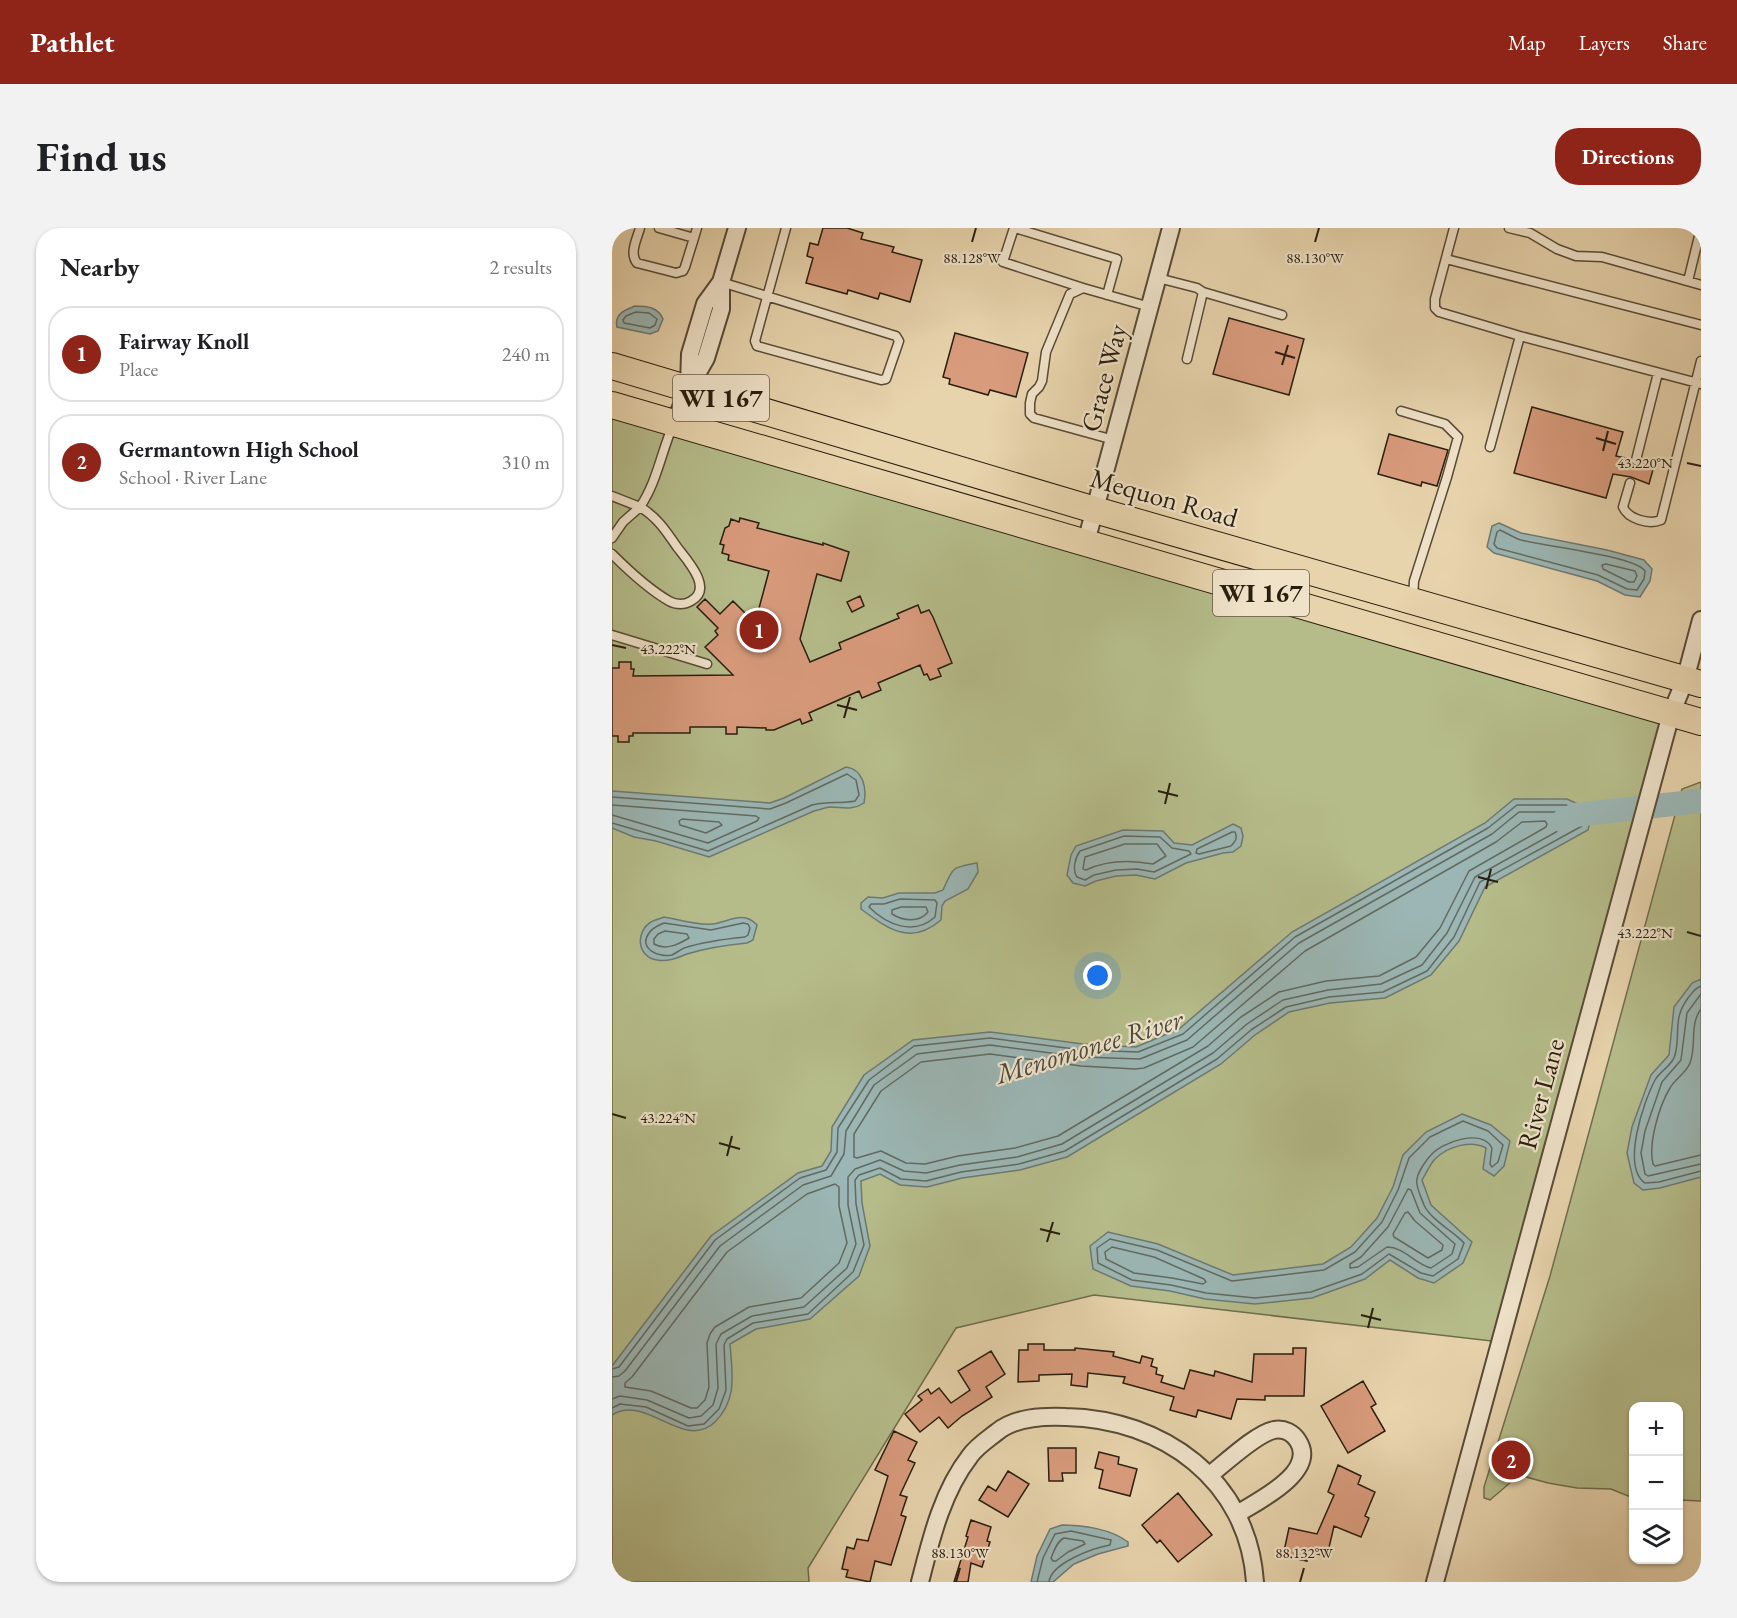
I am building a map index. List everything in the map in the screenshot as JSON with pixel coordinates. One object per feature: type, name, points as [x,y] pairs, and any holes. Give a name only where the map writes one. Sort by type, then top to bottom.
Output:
[{"type":"main road","name":"Mequon Road","points":[[612,366],[1095,510],[1693,682]]},
{"type":"main road","name":"WI 167","points":[[612,405],[1701,722]]},
{"type":"main road","points":[[1403,634],[1412,601]]},
{"type":"street","points":[[675,422],[689,388],[690,354],[705,304],[721,282],[737,228]]},
{"type":"street","name":"Grace Way","points":[[1086,542],[1172,228]]},
{"type":"street","name":"River Lane","points":[[1434,1582],[1671,714],[1693,682],[1701,620]]},
{"type":"street","points":[[920,1582],[933,1531],[958,1475],[970,1455],[998,1430],[1016,1421],[1057,1416],[1085,1417],[1151,1436],[1178,1449],[1210,1475],[1237,1515],[1250,1549],[1255,1582]]},
{"type":"street","points":[[1210,1475],[1262,1435],[1275,1430],[1286,1431],[1294,1435],[1302,1447],[1302,1457],[1296,1472],[1285,1483],[1237,1515]]},
{"type":"lane","points":[[640,228],[633,253],[637,263],[676,273],[685,267],[697,228]]},
{"type":"lane","points":[[659,228],[694,238]]},
{"type":"lane","points":[[721,282],[767,297],[896,336],[899,341],[886,379],[881,380],[757,346],[755,341],[767,297],[786,228]]},
{"type":"lane","points":[[1107,295],[1117,259],[1015,228],[1004,262],[1083,288],[1107,295],[1150,307]]},
{"type":"lane","points":[[1455,228],[1435,299],[1439,312],[1698,383]]},
{"type":"lane","points":[[1509,228],[1530,233],[1557,249],[1576,256],[1602,257],[1701,285]]},
{"type":"lane","points":[[1688,281],[1701,228]]},
{"type":"lane","points":[[1446,259],[1701,325]]},
{"type":"lane","points":[[1158,278],[1282,315]]},
{"type":"lane","points":[[1083,288],[1070,294],[1046,352],[1042,381],[1032,394],[1030,414],[1034,418],[1114,440]]},
{"type":"lane","points":[[1187,359],[1203,292]]},
{"type":"lane","points":[[1490,447],[1520,336]]},
{"type":"lane","points":[[1630,483],[1623,507],[1624,511],[1629,516],[1652,522],[1661,519],[1698,383],[1701,362]]},
{"type":"lane","points":[[1636,460],[1658,373]]},
{"type":"lane","points":[[1401,411],[1445,424],[1458,437],[1414,581],[1412,601]]},
{"type":"lane","points":[[612,538],[623,522],[640,507],[653,484],[666,441],[675,422]]},
{"type":"lane","points":[[612,496],[640,507],[659,520],[696,572],[700,583],[699,594],[695,600],[686,604],[670,602],[612,554]]},
{"type":"lane","points":[[612,635],[707,664]]},
{"type":"green space","points":[[612,414],[1671,714],[1500,1342],[1094,1295],[956,1328],[808,1568],[809,1582],[612,1582]]},
{"type":"green space","points":[[1701,782],[1701,1501],[1683,1500],[1683,1402],[1629,1402],[1629,1496],[1611,1489],[1577,1488],[1519,1475],[1490,1500],[1484,1498],[1484,1487],[1550,1276],[1682,789]]},
{"type":"water","points":[[635,306],[648,307],[661,315],[663,319],[658,331],[650,334],[617,327],[619,316]]},
{"type":"water","points":[[1499,523],[1521,533],[1607,550],[1644,560],[1652,569],[1650,581],[1640,597],[1625,595],[1597,581],[1494,553],[1487,547],[1492,526]]},
{"type":"water","points":[[846,767],[860,775],[865,791],[864,803],[851,808],[829,807],[814,811],[709,857],[656,841],[634,837],[612,828],[612,791],[770,803]]},
{"type":"water","points":[[1514,799],[1567,799],[1593,811],[1588,830],[1485,887],[1459,941],[1431,975],[1385,998],[1330,1003],[1289,1012],[1255,1035],[1221,1064],[1067,1157],[1020,1170],[962,1178],[927,1187],[900,1185],[880,1174],[861,1181],[862,1203],[870,1246],[859,1276],[810,1319],[756,1329],[730,1344],[732,1385],[727,1404],[715,1422],[703,1429],[690,1430],[638,1411],[625,1410],[612,1415],[612,1366],[711,1236],[798,1173],[822,1166],[831,1151],[832,1127],[864,1075],[913,1040],[990,1032],[1083,1044],[1136,1047],[1179,1029],[1292,932],[1485,823]]},
{"type":"water","points":[[1233,824],[1241,828],[1243,836],[1241,846],[1233,852],[1186,863],[1155,879],[1136,875],[1116,876],[1085,886],[1073,883],[1067,875],[1071,855],[1076,846],[1123,830],[1163,831],[1174,843],[1192,845]]},
{"type":"water","points":[[977,863],[978,872],[968,889],[945,901],[942,906],[941,920],[920,932],[900,932],[881,923],[861,909],[861,903],[868,897],[883,898],[899,893],[935,893],[943,890],[955,869]]},
{"type":"water","points":[[664,917],[707,924],[746,918],[757,925],[753,940],[747,943],[702,950],[669,960],[657,960],[645,954],[640,944],[642,932],[646,926]]},
{"type":"water","points":[[1701,979],[1701,1177],[1643,1190],[1634,1183],[1627,1153],[1632,1127],[1651,1075],[1669,1055],[1674,1007],[1692,983]]},
{"type":"water","points":[[1462,1114],[1491,1125],[1510,1141],[1504,1166],[1494,1176],[1483,1169],[1486,1148],[1467,1145],[1440,1154],[1422,1180],[1431,1205],[1472,1242],[1463,1263],[1434,1283],[1418,1278],[1390,1260],[1365,1279],[1312,1298],[1255,1304],[1205,1299],[1170,1291],[1131,1286],[1093,1269],[1090,1246],[1108,1232],[1158,1244],[1233,1275],[1323,1264],[1351,1247],[1377,1218],[1393,1187],[1403,1155],[1426,1132]]},
{"type":"water","points":[[1062,1525],[1105,1531],[1128,1542],[1128,1546],[1098,1554],[1074,1564],[1053,1582],[1031,1582],[1037,1556],[1050,1529]]},
{"type":"building","points":[[823,228],[847,228],[863,233],[861,239],[894,247],[892,252],[922,260],[910,302],[880,293],[878,299],[848,290],[847,294],[806,283],[813,258],[807,256],[810,243],[818,245]]},
{"type":"building","points":[[1229,318],[1304,339],[1289,395],[1213,374]]},
{"type":"building","points":[[955,333],[1028,353],[1016,397],[990,390],[988,395],[949,384],[950,379],[943,377]]},
{"type":"building","points":[[1532,407],[1623,432],[1616,456],[1630,459],[1634,466],[1642,463],[1654,466],[1649,484],[1631,477],[1613,474],[1606,498],[1514,473]]},
{"type":"building","points":[[1389,434],[1448,450],[1437,486],[1422,482],[1421,486],[1378,474]]},
{"type":"building","points":[[740,518],[759,523],[757,528],[823,545],[823,543],[849,552],[841,581],[817,574],[800,639],[810,662],[841,649],[839,643],[899,618],[897,614],[918,605],[921,613],[929,610],[952,663],[938,669],[941,676],[930,680],[927,674],[924,675],[920,665],[878,683],[881,690],[862,698],[859,691],[809,713],[812,720],[802,724],[800,719],[774,730],[737,727],[737,734],[726,734],[726,727],[690,727],[690,733],[633,733],[633,736],[629,736],[629,742],[618,742],[618,736],[612,736],[612,668],[619,668],[619,662],[631,662],[631,669],[634,669],[633,676],[733,675],[705,647],[718,635],[715,631],[718,628],[697,607],[705,599],[720,614],[733,601],[755,623],[769,571],[728,560],[729,555],[722,553],[724,545],[720,544],[725,528],[729,526],[731,519],[739,522]]},
{"type":"building","points":[[860,596],[864,606],[852,612],[847,602]]},
{"type":"building","points":[[1028,1344],[1044,1344],[1044,1350],[1075,1350],[1075,1348],[1114,1352],[1113,1356],[1140,1363],[1142,1356],[1153,1359],[1151,1366],[1157,1368],[1156,1374],[1163,1376],[1161,1382],[1184,1389],[1190,1370],[1214,1376],[1215,1371],[1252,1382],[1254,1354],[1293,1354],[1293,1348],[1306,1348],[1304,1396],[1265,1396],[1265,1400],[1237,1399],[1231,1419],[1198,1410],[1196,1417],[1170,1410],[1174,1397],[1123,1383],[1125,1377],[1088,1373],[1087,1387],[1071,1385],[1072,1374],[1039,1375],[1039,1381],[1018,1382],[1019,1350],[1028,1350]]},
{"type":"building","points":[[991,1351],[1005,1374],[986,1387],[992,1397],[948,1428],[939,1417],[920,1432],[905,1414],[922,1400],[918,1396],[928,1389],[931,1394],[939,1388],[951,1403],[970,1390],[958,1371]]},
{"type":"building","points":[[1363,1381],[1376,1404],[1371,1407],[1385,1431],[1348,1453],[1321,1406]]},
{"type":"building","points":[[894,1431],[917,1442],[908,1460],[915,1463],[900,1495],[907,1497],[901,1515],[906,1517],[891,1565],[875,1561],[870,1582],[846,1577],[848,1570],[842,1569],[847,1547],[854,1549],[857,1539],[868,1541],[888,1476],[875,1470]]},
{"type":"building","points":[[1048,1448],[1076,1448],[1076,1473],[1062,1473],[1063,1481],[1049,1481]]},
{"type":"building","points":[[1099,1452],[1119,1457],[1118,1464],[1137,1469],[1130,1496],[1099,1488],[1103,1470],[1095,1468]]},
{"type":"building","points":[[1338,1465],[1361,1476],[1358,1484],[1375,1492],[1365,1516],[1369,1518],[1361,1537],[1334,1526],[1327,1556],[1309,1552],[1307,1561],[1283,1556],[1289,1528],[1317,1534],[1334,1495],[1328,1492]]},
{"type":"building","points":[[1008,1471],[1029,1484],[1008,1517],[979,1500],[988,1486],[996,1491]]},
{"type":"building","points":[[1178,1493],[1212,1535],[1178,1562],[1160,1540],[1157,1543],[1142,1525]]},
{"type":"building","points":[[971,1520],[991,1527],[987,1541],[990,1542],[982,1567],[971,1563],[968,1582],[954,1582],[968,1537],[966,1536]]},
{"type":"waterway","name":"Menomonee River","points":[[1563,821],[1575,815],[1701,801]]},
{"type":"place","name":"Fairway Knoll","points":[[759,630]]},
{"type":"place","name":"Germantown High School","points":[[1511,1460]]}]
